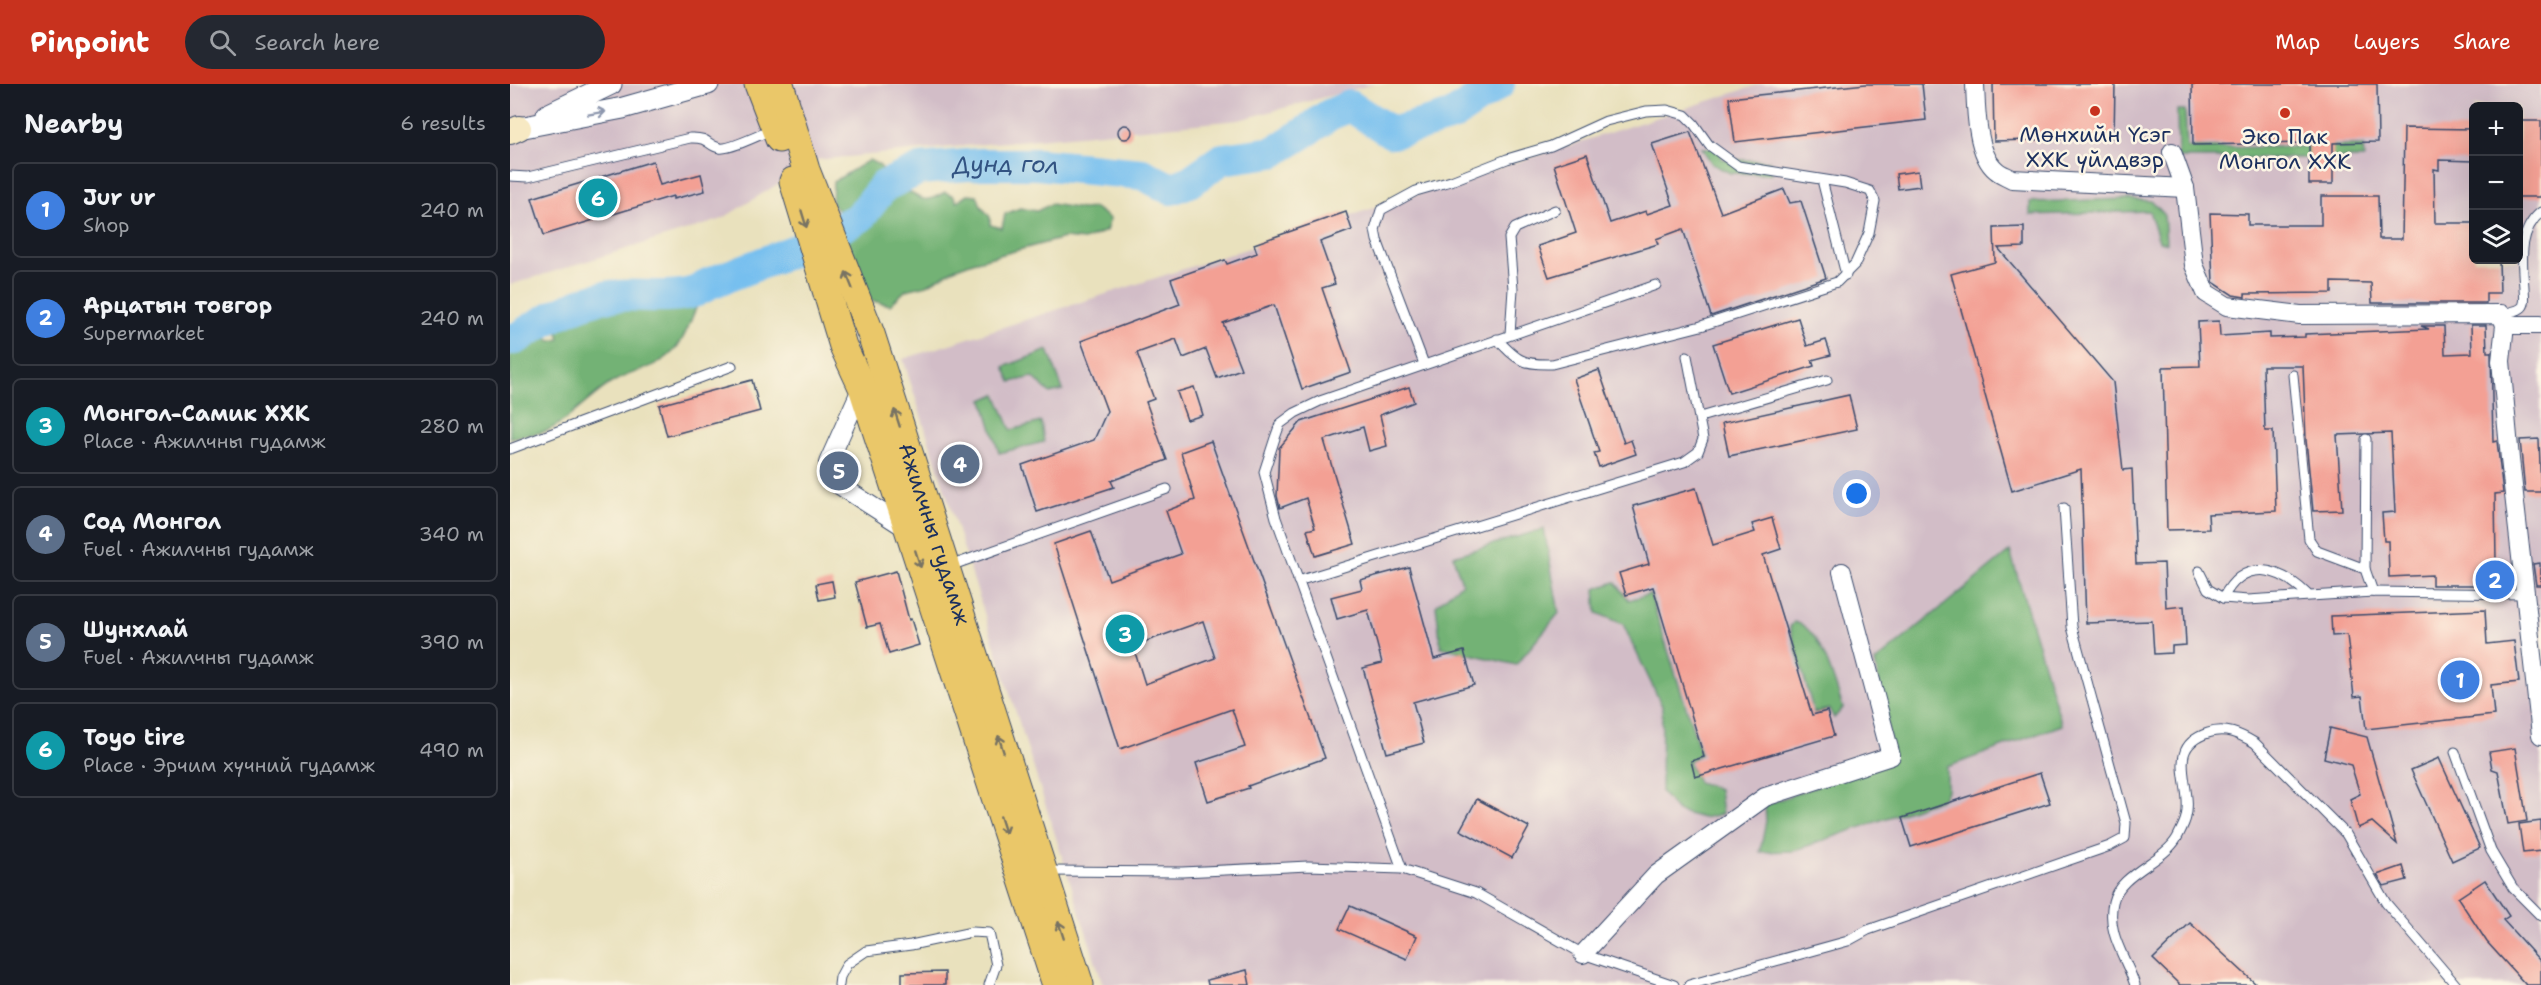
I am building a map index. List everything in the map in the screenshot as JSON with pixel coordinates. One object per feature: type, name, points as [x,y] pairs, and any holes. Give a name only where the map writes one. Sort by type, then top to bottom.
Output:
[{"type":"main road","name":"Ажилчны гудамж","points":[[758,84],[776,129],[796,166],[871,334],[1041,870],[1080,985]]},
{"type":"main road","name":"Ажилчны гудамж","points":[[780,84],[796,166],[843,346],[862,387],[1056,985]]},
{"type":"street","points":[[514,130],[611,84]]},
{"type":"street","points":[[514,130],[623,108],[708,84]]},
{"type":"street","points":[[1975,84],[1977,117],[1985,155],[1994,169],[2012,179],[2185,188]]},
{"type":"street","points":[[2172,152],[2185,188],[2194,266],[2206,293],[2227,306],[2300,315],[2503,320],[2541,325]]},
{"type":"street","points":[[2503,320],[2501,361],[2524,594],[2536,651],[2541,735]]},
{"type":"street","points":[[828,463],[862,387]]},
{"type":"street","points":[[834,481],[909,530]]},
{"type":"street","points":[[1583,954],[1656,874],[1765,797],[1891,756],[1842,573]]},
{"type":"lane","points":[[1424,364],[1388,272],[1375,230],[1380,210],[1396,200],[1507,159],[1551,146],[1606,121],[1646,111],[1667,110],[1685,115],[1709,145],[1738,166],[1845,183],[1870,191],[1875,201],[1869,233],[1855,264],[1837,282],[1701,326],[1552,364],[1530,364],[1514,356],[1497,339]]},
{"type":"lane","points":[[510,176],[528,177],[690,138],[703,138],[718,148],[727,148],[776,129]]},
{"type":"lane","points":[[1822,180],[1846,275]]},
{"type":"lane","points":[[1510,334],[1514,289],[1509,238],[1515,228],[1555,210]]},
{"type":"lane","points":[[2503,320],[2523,306],[2525,299],[2522,259],[2526,232],[2530,222],[2541,212]]},
{"type":"lane","points":[[1402,869],[1276,518],[1264,472],[1280,424],[1295,412],[1320,401],[1656,285]]},
{"type":"lane","points":[[1298,581],[1684,462],[1698,452],[1703,439],[1688,356]]},
{"type":"lane","points":[[510,449],[732,366]]},
{"type":"lane","points":[[2294,375],[2309,539],[2317,551],[2365,569]]},
{"type":"lane","points":[[1700,417],[1827,380]]},
{"type":"lane","points":[[2366,439],[2365,569],[2373,592]]},
{"type":"lane","points":[[945,568],[1167,489]]},
{"type":"lane","points":[[1689,985],[1848,941],[1868,930],[2099,850],[2125,838],[2126,823],[2072,627],[2064,508]]},
{"type":"lane","points":[[2223,598],[2230,584],[2240,574],[2256,570],[2273,572],[2292,579],[2307,594]]},
{"type":"lane","points":[[2199,571],[2208,589],[2223,598],[2248,600],[2307,594],[2331,596],[2373,592],[2524,594]]},
{"type":"lane","points":[[2135,985],[2119,951],[2111,923],[2113,900],[2128,879],[2157,858],[2176,839],[2187,816],[2184,753],[2194,738],[2216,730],[2237,733],[2255,743],[2346,834],[2386,903],[2456,985]]},
{"type":"lane","points":[[2455,752],[2491,850],[2513,888],[2541,916]]},
{"type":"lane","points":[[1041,870],[1182,872],[1308,866],[1402,869],[1476,893],[1583,954],[1674,985]]},
{"type":"lane","points":[[839,985],[840,977],[847,964],[866,951],[911,945],[972,932],[989,933],[996,965],[989,985]]},
{"type":"shaded area","points":[[510,84],[1374,84],[1239,120],[816,160],[720,220],[510,285]]},
{"type":"shaded area","points":[[1761,84],[2541,84],[2541,985],[1103,985],[903,359]]},
{"type":"green space","points":[[2177,110],[2185,110],[2187,148],[2363,146],[2364,158],[2178,158]]},
{"type":"green space","points":[[1702,148],[1720,148],[1722,159],[1770,161],[1772,174],[1730,173],[1712,164]]},
{"type":"green space","points":[[869,160],[879,165],[886,173],[855,215],[842,213],[832,205],[833,182]]},
{"type":"green space","points":[[895,187],[924,199],[936,197],[945,192],[954,196],[957,202],[968,194],[977,195],[981,206],[990,217],[990,225],[1002,228],[1005,214],[1020,208],[1037,211],[1051,204],[1082,209],[1095,208],[1110,219],[1106,231],[1084,240],[1064,238],[954,269],[927,285],[906,290],[890,305],[865,299],[848,239],[874,220],[876,209],[881,201]]},
{"type":"green space","points":[[2129,199],[2151,201],[2164,214],[2166,243],[2159,241],[2149,211],[2030,215],[2030,202]]},
{"type":"green space","points":[[738,256],[750,258],[733,278],[718,283],[717,289],[713,292],[707,290],[682,340],[663,360],[613,382],[554,427],[542,432],[510,438],[510,329],[544,335],[551,341],[560,339],[557,329],[562,321],[583,318],[590,314],[599,303],[626,302],[661,309],[669,307],[688,283],[707,273],[717,271],[723,262]]},
{"type":"green space","points":[[1048,350],[1063,390],[1050,393],[1033,377],[1011,382],[1004,367]]},
{"type":"green space","points":[[996,394],[1011,430],[1041,422],[1044,442],[999,453],[983,400]]},
{"type":"green space","points":[[1544,529],[1559,613],[1516,665],[1441,647],[1436,605],[1462,583],[1453,556]]},
{"type":"green space","points":[[2010,551],[2062,725],[1947,767],[1947,790],[1944,798],[1793,851],[1760,852],[1766,821],[1765,805],[1893,758],[1875,662]]},
{"type":"green space","points":[[1615,582],[1629,600],[1650,594],[1701,754],[1688,761],[1698,782],[1719,789],[1722,814],[1703,818],[1677,811],[1661,792],[1662,706],[1623,624],[1597,613],[1595,589]]},
{"type":"green space","points":[[1794,622],[1804,626],[1812,634],[1826,658],[1843,708],[1834,718],[1829,709],[1814,713],[1790,627]]},
{"type":"building","points":[[1866,84],[1922,84],[1926,120],[1735,142],[1729,98]]},
{"type":"building","points":[[1993,84],[2115,84],[2114,138],[1994,141]]},
{"type":"building","name":"Эко Пак Монгол ХХК","points":[[2192,84],[2377,84],[2378,142],[2333,143],[2333,184],[2309,184],[2309,143],[2193,145]]},
{"type":"building","points":[[2523,121],[2541,121],[2541,197],[2523,197]]},
{"type":"building","points":[[1122,125],[1128,125],[1132,132],[1128,139],[1122,139],[1118,135],[1118,129]]},
{"type":"building","points":[[2404,128],[2469,129],[2469,161],[2439,160],[2439,170],[2434,169],[2435,223],[2469,223],[2469,264],[2499,264],[2500,293],[2486,293],[2486,303],[2372,303],[2371,283],[2332,282],[2332,293],[2245,294],[2245,297],[2233,295],[2213,282],[2210,213],[2248,214],[2248,225],[2321,225],[2321,196],[2378,196],[2379,239],[2402,239]]},
{"type":"building","points":[[1690,132],[1721,213],[1784,189],[1790,203],[1801,201],[1826,278],[1711,316],[1683,229],[1656,239],[1658,244],[1549,277],[1538,246],[1576,233],[1554,165],[1587,154],[1610,223],[1673,205],[1652,144]]},
{"type":"building","points":[[653,161],[660,185],[701,174],[705,191],[673,199],[673,196],[544,235],[532,198]]},
{"type":"building","points":[[1918,171],[1920,186],[1898,189],[1896,174]]},
{"type":"building","points":[[1346,212],[1352,230],[1320,242],[1335,284],[1322,288],[1351,372],[1302,389],[1274,305],[1223,323],[1241,369],[1217,378],[1206,349],[1183,358],[1176,339],[1137,353],[1154,399],[1146,402],[1167,460],[1111,481],[1114,487],[1037,512],[1022,465],[1094,440],[1107,411],[1081,341],[1180,304],[1171,279],[1225,260],[1227,264],[1257,253],[1254,244]]},
{"type":"building","points":[[2024,227],[2024,247],[1998,248],[2113,382],[2123,470],[2132,469],[2136,564],[2164,563],[2166,608],[2184,606],[2186,645],[2172,646],[2172,653],[2154,654],[2152,621],[2086,623],[2081,469],[2012,491],[1951,274],[1995,262],[1994,228]]},
{"type":"building","points":[[1798,318],[1807,346],[1826,340],[1831,355],[1812,360],[1814,366],[1729,393],[1713,344]]},
{"type":"building","points":[[2219,321],[2220,336],[2270,333],[2270,338],[2305,337],[2305,334],[2429,329],[2421,326],[2444,326],[2445,354],[2472,353],[2471,325],[2486,325],[2487,352],[2491,352],[2493,442],[2497,441],[2503,493],[2495,494],[2496,562],[2507,562],[2507,566],[2511,566],[2513,585],[2432,585],[2432,575],[2389,577],[2388,541],[2384,541],[2382,513],[2395,512],[2391,433],[2337,435],[2342,510],[2313,511],[2306,440],[2303,366],[2263,366],[2265,431],[2273,431],[2276,511],[2208,514],[2209,529],[2167,530],[2163,367],[2200,366],[2198,322]]},
{"type":"building","points":[[1599,370],[1624,443],[1631,440],[1636,454],[1599,467],[1594,453],[1599,452],[1574,379]]},
{"type":"building","points":[[752,380],[760,411],[667,436],[659,405]]},
{"type":"building","points":[[1194,387],[1203,415],[1187,420],[1177,392]]},
{"type":"building","points":[[1409,387],[1414,402],[1380,415],[1387,446],[1369,451],[1363,427],[1324,440],[1355,544],[1315,556],[1307,530],[1315,528],[1306,498],[1280,508],[1277,496],[1279,448],[1301,422]]},
{"type":"building","points":[[1849,395],[1857,429],[1729,456],[1722,423]]},
{"type":"building","points":[[2539,439],[2541,492],[2525,492],[2520,440]]},
{"type":"building","points":[[1211,441],[1325,758],[1248,786],[1249,788],[1208,801],[1196,763],[1245,747],[1232,709],[1120,749],[1054,544],[1091,531],[1109,580],[1181,554],[1166,511],[1195,500],[1181,452]],"holes":[[[1203,621],[1215,658],[1145,684],[1133,646]]]},
{"type":"building","points":[[850,457],[855,475],[848,477],[836,470],[842,459]]},
{"type":"building","points":[[1696,488],[1713,545],[1755,532],[1752,524],[1772,518],[1781,549],[1763,555],[1812,715],[1827,711],[1834,736],[1695,777],[1691,761],[1704,757],[1653,587],[1626,595],[1619,573],[1649,564],[1633,506]]},
{"type":"building","points":[[2540,563],[2541,585],[2536,585],[2533,564]]},
{"type":"building","points":[[1409,567],[1434,659],[1464,651],[1474,685],[1413,702],[1424,743],[1387,753],[1363,668],[1382,663],[1368,610],[1337,619],[1331,597],[1362,589],[1360,580]]},
{"type":"building","points":[[896,571],[909,620],[911,619],[919,645],[889,654],[880,624],[867,627],[855,582]]},
{"type":"building","points":[[832,581],[835,597],[819,600],[816,584]]},
{"type":"building","points":[[2485,610],[2487,644],[2514,641],[2519,682],[2491,685],[2494,715],[2366,729],[2362,696],[2354,697],[2347,635],[2332,636],[2331,616]]},
{"type":"building","points":[[2330,728],[2367,737],[2397,844],[2372,822],[2358,828],[2350,799],[2360,794],[2351,765],[2324,758]]},
{"type":"building","points":[[2515,748],[2527,821],[2508,824],[2498,771],[2492,769],[2489,752]]},
{"type":"building","points":[[2439,758],[2480,848],[2452,861],[2411,770]]},
{"type":"building","points":[[2040,773],[2050,803],[1911,847],[1902,818]]},
{"type":"building","points":[[1477,799],[1529,827],[1512,858],[1460,830]]},
{"type":"building","points":[[2541,821],[2541,851],[2523,853],[2519,824]]},
{"type":"building","points":[[2403,866],[2407,880],[2384,886],[2377,875]]},
{"type":"building","points":[[2485,880],[2509,916],[2503,920],[2541,962],[2541,985],[2526,985],[2487,942],[2458,898]]},
{"type":"building","points":[[1350,906],[1417,936],[1407,959],[1339,929]]},
{"type":"building","points":[[2190,923],[2257,985],[2180,985],[2153,959]]},
{"type":"building","points":[[1247,970],[1250,985],[1208,985],[1207,980]]},
{"type":"building","points":[[945,972],[945,985],[902,985],[902,973]]},
{"type":"waterway","name":"Дунд гол","points":[[510,339],[516,339],[558,314],[593,300],[617,296],[687,294],[806,246],[860,217],[884,186],[920,169],[980,164],[1037,164],[1142,174],[1171,189],[1189,182],[1222,159],[1273,152],[1329,115],[1350,106],[1392,133],[1452,116],[1499,84]]},
{"type":"place","name":"Мөнхийн Үсэг ХХК үйлдвэр","points":[[2095,111]]},
{"type":"place","name":"Эко Пак Монгол ХХК","points":[[2285,113]]},
{"type":"place","name":"Toyo tire","points":[[598,198]]},
{"type":"place","name":"Сод Монгол","points":[[960,464]]},
{"type":"place","name":"Шунхлай","points":[[839,471]]},
{"type":"place","name":"Арцатын товгор","points":[[2495,580]]},
{"type":"place","name":"Монгол-Самик ХХК","points":[[1125,634]]},
{"type":"place","name":"Jur ur","points":[[2460,680]]}]
